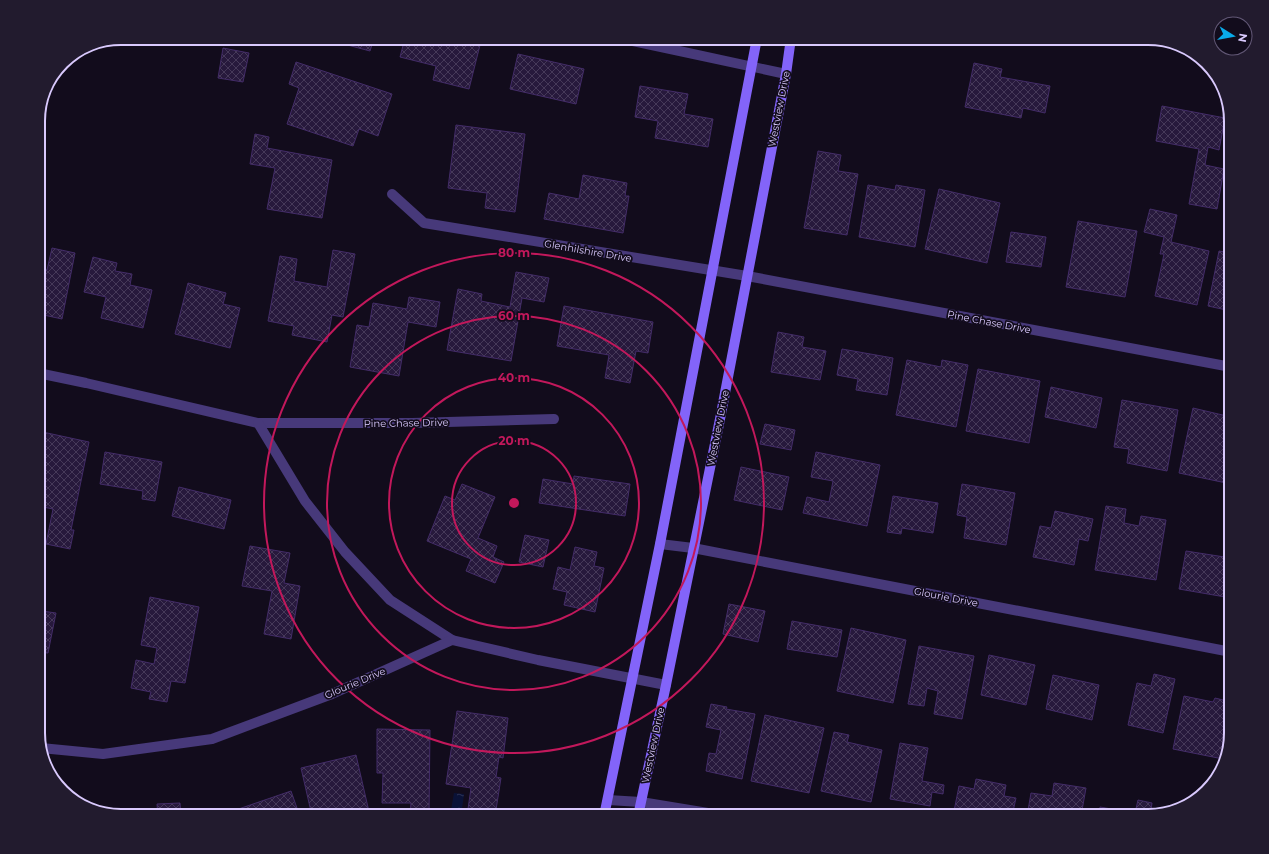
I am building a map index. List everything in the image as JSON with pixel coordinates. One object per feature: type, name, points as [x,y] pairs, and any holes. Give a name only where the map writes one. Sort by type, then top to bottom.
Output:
[{"type":"main road","points":[[606,809],[660,544],[756,45]]},
{"type":"main road","name":"Westview Drive","points":[[640,809],[721,412],[786,74],[790,45]]},
{"type":"street","points":[[649,45],[786,74]]},
{"type":"street","name":"Glenhilshire Drive","points":[[392,194],[424,223],[747,276]]},
{"type":"street","name":"Pine Chase Drive","points":[[747,276],[1224,366]]},
{"type":"street","name":"Pine Chase Drive","points":[[45,374],[93,384],[258,423],[412,423],[554,419]]},
{"type":"street","points":[[258,423],[305,501],[345,552],[390,600],[452,640],[538,660],[666,685]]},
{"type":"street","name":"Glourie Drive","points":[[660,544],[693,548],[1224,651]]},
{"type":"street","name":"Glourie Drive","points":[[47,749],[103,754],[212,739],[332,694],[452,640]]},
{"type":"street","points":[[608,800],[641,802],[684,809]]},
{"type":"water","points":[[454,793],[464,794],[462,809],[451,809]]},
{"type":"building","points":[[347,45],[372,45],[370,51]]},
{"type":"building","points":[[403,45],[480,45],[469,89],[433,80],[436,66],[400,57]]},
{"type":"building","points":[[223,48],[249,53],[243,82],[218,78]]},
{"type":"building","points":[[518,54],[584,69],[576,104],[510,89]]},
{"type":"building","points":[[296,62],[392,94],[378,136],[359,129],[353,146],[287,124],[299,88],[289,84]]},
{"type":"building","points":[[974,63],[1002,69],[1000,77],[1050,86],[1045,113],[1023,108],[1021,118],[965,107]]},
{"type":"building","points":[[640,86],[688,94],[684,114],[713,119],[708,147],[655,138],[658,121],[635,117]]},
{"type":"building","points":[[1162,106],[1224,118],[1219,150],[1208,147],[1205,165],[1224,169],[1217,209],[1189,204],[1199,149],[1156,141]]},
{"type":"building","points":[[456,125],[525,134],[515,212],[485,208],[487,193],[448,188]]},
{"type":"building","points":[[255,134],[269,137],[267,148],[332,160],[322,218],[267,209],[275,168],[250,164]]},
{"type":"building","points":[[818,151],[841,155],[838,171],[858,174],[847,235],[804,228]]},
{"type":"building","points":[[583,175],[627,183],[625,196],[629,196],[623,233],[544,219],[549,193],[579,199]]},
{"type":"building","points":[[868,185],[895,190],[896,185],[925,190],[915,247],[859,237]]},
{"type":"building","points":[[939,189],[1000,203],[987,263],[925,249]]},
{"type":"building","points":[[1150,209],[1177,215],[1171,242],[1209,251],[1197,305],[1155,296],[1164,254],[1160,254],[1164,237],[1144,232]]},
{"type":"building","points":[[1078,221],[1137,231],[1125,297],[1066,287]]},
{"type":"building","points":[[1011,232],[1046,237],[1041,267],[1006,262]]},
{"type":"building","points":[[52,248],[75,253],[62,319],[45,315],[45,270],[47,270]]},
{"type":"building","points":[[333,250],[355,254],[343,317],[332,315],[327,342],[292,335],[294,326],[268,321],[280,256],[297,259],[294,281],[327,287]]},
{"type":"building","points":[[1219,251],[1224,252],[1224,309],[1208,306]]},
{"type":"building","points":[[93,257],[117,263],[115,271],[132,274],[130,285],[152,290],[143,328],[101,318],[106,297],[84,292]]},
{"type":"building","points":[[516,272],[549,278],[544,302],[522,298],[511,361],[447,350],[458,289],[482,294],[481,301],[510,307]]},
{"type":"building","points":[[188,283],[226,293],[223,304],[240,308],[230,348],[175,334]]},
{"type":"building","points":[[409,297],[440,302],[436,327],[408,322],[399,376],[350,367],[357,325],[369,327],[373,303],[407,309]]},
{"type":"building","points":[[564,306],[653,322],[648,353],[636,351],[630,383],[605,378],[609,355],[557,346]]},
{"type":"building","points":[[778,332],[804,337],[802,347],[826,351],[820,380],[771,372]]},
{"type":"building","points":[[842,349],[893,358],[887,395],[856,390],[858,379],[837,375]]},
{"type":"building","points":[[907,360],[941,367],[942,360],[968,365],[956,427],[896,415]]},
{"type":"building","points":[[978,369],[1040,381],[1029,443],[966,431]]},
{"type":"building","points":[[1051,387],[1102,398],[1096,428],[1045,417]]},
{"type":"building","points":[[1122,400],[1178,410],[1167,471],[1127,463],[1129,449],[1114,447]]},
{"type":"building","points":[[1193,408],[1224,415],[1224,483],[1179,473]]},
{"type":"building","points":[[765,424],[795,430],[791,450],[760,444]]},
{"type":"building","points":[[45,433],[89,442],[71,530],[74,530],[70,549],[46,544],[53,509],[45,507]]},
{"type":"building","points":[[105,452],[162,462],[155,501],[142,499],[143,491],[100,484]]},
{"type":"building","points":[[816,452],[880,465],[867,526],[803,513],[807,497],[829,502],[833,481],[811,477]]},
{"type":"building","points":[[741,467],[789,477],[782,510],[734,500]]},
{"type":"building","points":[[574,476],[630,484],[625,516],[539,503],[543,479],[573,484]]},
{"type":"building","points":[[462,484],[495,497],[478,538],[497,546],[493,557],[504,562],[495,583],[466,571],[471,559],[427,541],[445,496],[455,500]]},
{"type":"building","points":[[962,484],[1015,493],[1006,545],[964,538],[967,517],[957,515]]},
{"type":"building","points":[[179,487],[231,500],[224,529],[172,516]]},
{"type":"building","points":[[893,496],[938,503],[933,533],[902,528],[901,534],[887,532]]},
{"type":"building","points":[[1106,506],[1126,509],[1124,523],[1139,526],[1141,516],[1166,520],[1156,580],[1095,570]]},
{"type":"building","points":[[1055,511],[1093,519],[1088,541],[1079,539],[1074,565],[1033,557],[1040,526],[1051,528]]},
{"type":"building","points":[[525,535],[549,540],[543,567],[519,562]]},
{"type":"building","points":[[250,546],[290,553],[284,583],[300,586],[291,639],[264,634],[272,591],[242,586]]},
{"type":"building","points":[[575,547],[597,552],[594,566],[604,568],[595,612],[564,605],[567,592],[553,589],[558,567],[570,570]]},
{"type":"building","points":[[1186,551],[1224,557],[1224,597],[1179,589]]},
{"type":"building","points":[[150,597],[199,607],[185,683],[171,681],[167,702],[149,699],[151,692],[131,688],[136,660],[154,664],[157,648],[141,645]]},
{"type":"building","points":[[729,604],[765,611],[758,642],[723,634]]},
{"type":"building","points":[[45,611],[56,613],[48,653],[45,653]]},
{"type":"building","points":[[792,621],[842,630],[837,657],[787,649]]},
{"type":"building","points":[[851,628],[906,640],[893,703],[837,691]]},
{"type":"building","points":[[919,646],[974,656],[962,719],[934,714],[938,691],[927,688],[924,706],[908,704]]},
{"type":"building","points":[[989,655],[1035,665],[1026,705],[981,695]]},
{"type":"building","points":[[1154,674],[1175,679],[1163,733],[1128,725],[1137,683],[1151,686]]},
{"type":"building","points":[[1053,675],[1099,685],[1092,720],[1046,709]]},
{"type":"building","points":[[1184,696],[1213,702],[1215,698],[1224,700],[1224,733],[1219,758],[1173,749]]},
{"type":"building","points":[[711,704],[727,707],[726,709],[755,714],[742,779],[706,771],[709,753],[716,754],[721,730],[706,727]]},
{"type":"building","points":[[457,711],[508,718],[503,758],[499,757],[496,777],[501,778],[496,809],[468,809],[471,788],[446,784]]},
{"type":"building","points":[[765,715],[824,728],[809,793],[751,781]]},
{"type":"building","points":[[377,729],[430,730],[429,809],[411,809],[411,803],[382,803],[383,773],[377,773]]},
{"type":"building","points":[[834,732],[849,735],[847,742],[882,750],[871,802],[821,791]]},
{"type":"building","points":[[900,743],[928,748],[922,781],[944,785],[943,794],[932,792],[930,806],[890,799]]},
{"type":"building","points":[[356,755],[368,809],[310,809],[301,768]]},
{"type":"building","points":[[976,779],[1006,785],[1004,796],[1016,798],[1014,809],[954,809],[959,786],[974,789]]},
{"type":"building","points":[[1054,783],[1086,788],[1082,809],[1028,809],[1031,793],[1052,796]]},
{"type":"building","points":[[291,791],[297,809],[238,809]]},
{"type":"building","points":[[1138,800],[1152,803],[1151,809],[1136,809]]},
{"type":"building","points":[[180,803],[180,809],[157,809],[157,804]]},
{"type":"building","points":[[1100,807],[1112,809],[1100,809]]}]
